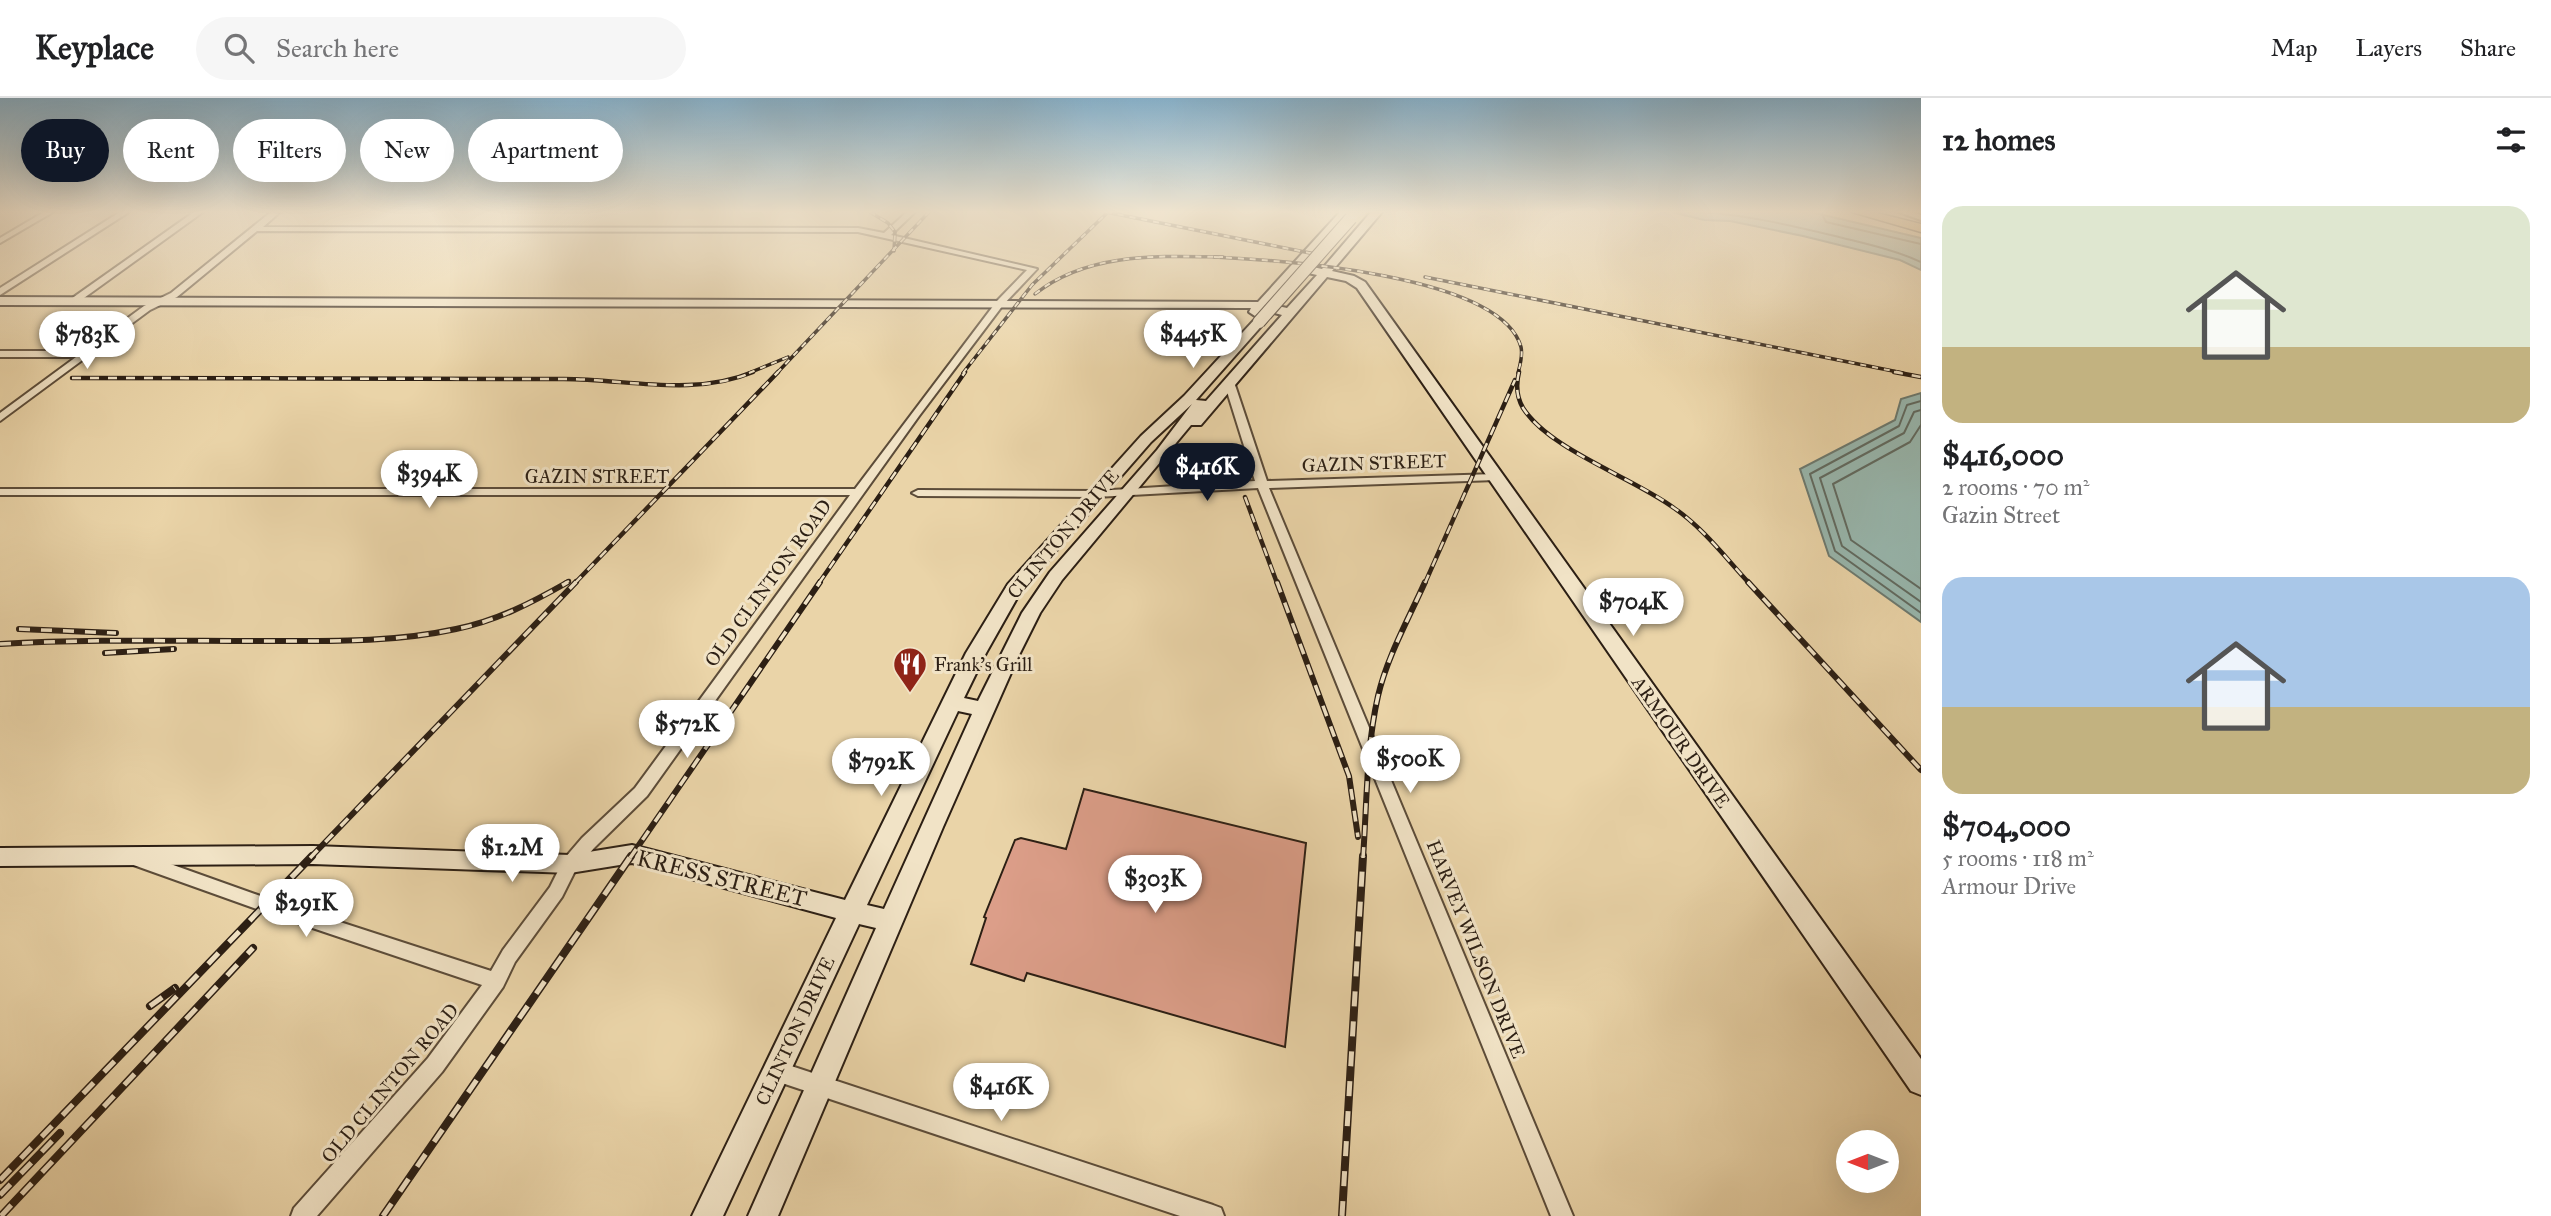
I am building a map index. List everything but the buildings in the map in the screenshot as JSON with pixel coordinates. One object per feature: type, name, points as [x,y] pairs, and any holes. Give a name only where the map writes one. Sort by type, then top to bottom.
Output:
[{"type":"street","points":[[0,292],[43,264]]},
{"type":"street","points":[[74,301],[126,264]]},
{"type":"street","points":[[0,417],[147,308],[174,295],[212,264]]},
{"type":"street","name":"OLD CLINTON ROAD","points":[[302,1216],[435,1065],[496,982],[509,956],[556,892],[570,863],[587,843],[642,792],[999,303],[1033,268],[1016,264]]},
{"type":"street","points":[[1154,446],[1197,375],[1299,264]]},
{"type":"street","name":"CLINTON DRIVE","points":[[707,1216],[952,702],[976,653],[1014,588],[1096,494],[1195,409],[1314,264]]},
{"type":"street","points":[[1154,446],[1175,444],[1230,385],[1333,264]]},
{"type":"street","name":"ARMOUR DRIVE","points":[[1296,267],[1349,278],[1361,285],[1921,1082]]},
{"type":"street","points":[[0,301],[1251,304],[1291,313]]},
{"type":"street","name":"CLINTON DRIVE","points":[[763,1216],[1031,613],[1056,576],[1130,491],[1154,446],[1189,399],[1264,323]]},
{"type":"street","points":[[0,354],[84,354]]},
{"type":"street","name":"HARVEY WILSON DRIVE","points":[[1230,385],[1262,484],[1562,1216]]},
{"type":"street","name":"GAZIN STREET","points":[[918,494],[1096,494],[1262,484],[1496,477]]},
{"type":"street","name":"GAZIN STREET","points":[[0,492],[859,492]]},
{"type":"street","points":[[952,702],[986,710]]},
{"type":"street","name":"KRESS STREET","points":[[0,857],[313,855],[570,863],[632,853],[892,922]]},
{"type":"street","name":"KRESS STREET","points":[[130,857],[496,982]]},
{"type":"street","points":[[776,1071],[1213,1216]]},
{"type":"water","points":[[1909,264],[1921,264],[1921,270]]},
{"type":"water","points":[[1921,393],[1921,622],[1829,556],[1800,469],[1895,420],[1901,399]]},
{"type":"railway","points":[[777,373],[880,264]]},
{"type":"railway","points":[[963,373],[1032,285],[1054,264]]},
{"type":"railway","points":[[1035,294],[1056,280],[1100,264]]},
{"type":"railway","points":[[1303,264],[1384,276],[1432,287],[1473,303],[1505,322],[1521,347],[1518,373]]},
{"type":"railway","points":[[1425,277],[1903,373]]},
{"type":"railway","points":[[749,373],[788,357]]},
{"type":"railway","points":[[72,378],[564,379],[683,385],[707,384],[753,372]]},
{"type":"railway","points":[[575,583],[778,372]]},
{"type":"railway","points":[[819,583],[965,372]]},
{"type":"railway","points":[[1519,372],[1519,399],[1536,423],[1572,450],[1657,497],[1685,516],[1749,583]]},
{"type":"railway","points":[[1894,372],[1921,377]]},
{"type":"railway","points":[[1425,583],[1515,380]]},
{"type":"railway","points":[[1245,497],[1277,583]]},
{"type":"railway","points":[[565,583],[569,581]]},
{"type":"railway","points":[[0,644],[98,641],[334,641],[408,637],[486,621],[528,604],[568,582]]},
{"type":"railway","points":[[310,858],[576,582]]},
{"type":"railway","points":[[630,858],[820,582]]},
{"type":"railway","points":[[1277,582],[1349,776],[1358,837]]},
{"type":"railway","points":[[1363,858],[1369,756],[1378,696],[1393,652],[1425,582]]},
{"type":"railway","points":[[1748,582],[1921,770]]},
{"type":"railway","points":[[19,629],[116,633]]},
{"type":"railway","points":[[105,653],[174,649]]},
{"type":"railway","points":[[0,1180],[312,856]]},
{"type":"railway","points":[[383,1216],[631,856]]},
{"type":"railway","points":[[1342,1216],[1363,856]]},
{"type":"railway","points":[[1,1216],[253,948]]},
{"type":"railway","points":[[150,1006],[175,988]]},
{"type":"railway","points":[[0,1195],[60,1133]]},
{"type":"place","name":"Frank's Grill","points":[[910,694]]}]
